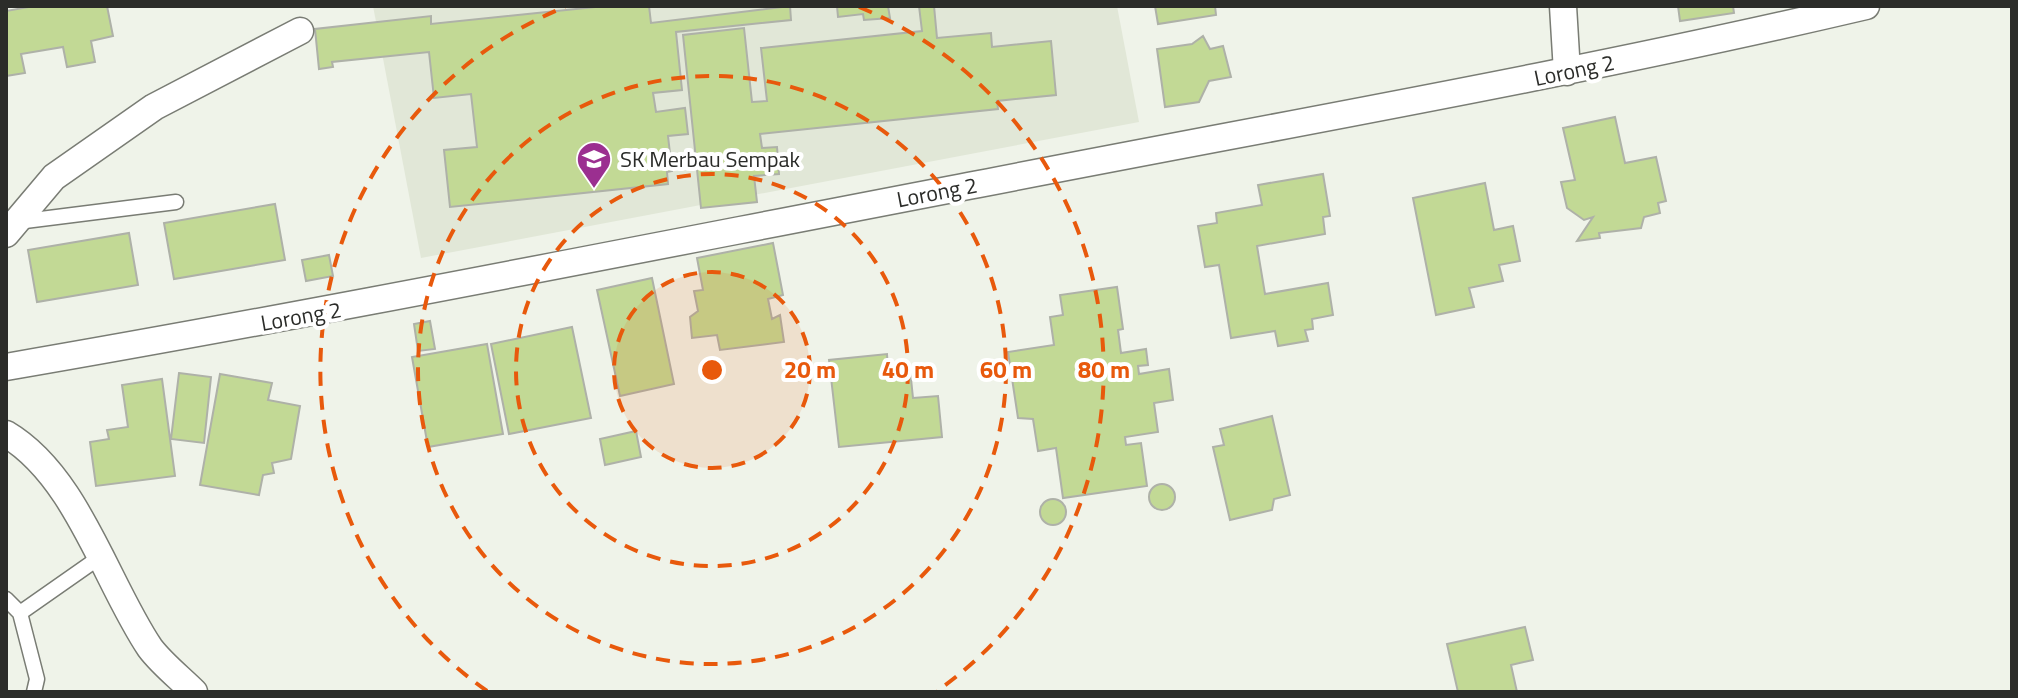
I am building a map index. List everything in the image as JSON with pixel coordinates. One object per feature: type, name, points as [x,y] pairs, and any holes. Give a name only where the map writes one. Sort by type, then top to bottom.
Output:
[{"type":"street","points":[[1563,6],[1567,72]]},
{"type":"street","name":"Lorong 2","points":[[6,367],[330,311],[1567,72],[1809,12],[1866,6]]},
{"type":"street","points":[[11,228],[54,177],[154,107],[300,31]]},
{"type":"street","points":[[6,434],[47,472],[74,510],[151,650],[194,692]]},
{"type":"lane","points":[[11,228],[176,202]]},
{"type":"lane","points":[[20,613],[100,557]]},
{"type":"lane","points":[[6,599],[20,613],[37,679],[34,692]]},
{"type":"shaded area","name":"SK Merbau Sempak","points":[[373,6],[1117,6],[1139,122],[421,258]]},
{"type":"building","points":[[34,6],[107,6],[113,36],[91,41],[95,62],[67,67],[63,47],[21,54],[25,73],[6,76],[6,11]]},
{"type":"building","points":[[605,6],[649,6],[651,23],[790,6],[791,20],[676,32],[682,90],[653,93],[656,112],[685,108],[688,134],[668,136],[672,171],[667,172],[668,184],[450,207],[444,150],[477,147],[471,94],[434,98],[429,52],[332,62],[333,67],[319,69],[315,29],[431,16],[431,24]]},
{"type":"building","points":[[837,6],[888,6],[890,18],[864,20],[863,14],[838,17]]},
{"type":"building","points":[[919,6],[934,6],[937,38],[991,33],[992,47],[1051,41],[1056,95],[997,101],[998,109],[760,134],[762,148],[777,147],[779,174],[754,176],[757,202],[701,208],[683,35],[744,28],[752,102],[767,101],[761,48],[922,31]]},
{"type":"building","points":[[1155,6],[1215,6],[1216,15],[1158,24]]},
{"type":"building","points":[[1678,6],[1733,6],[1734,13],[1680,21]]},
{"type":"building","points":[[1203,36],[1210,49],[1223,46],[1231,77],[1209,81],[1199,102],[1165,107],[1157,49],[1192,44]]},
{"type":"building","points":[[1615,117],[1625,163],[1656,157],[1666,201],[1658,203],[1660,213],[1644,217],[1641,228],[1599,233],[1600,238],[1577,241],[1593,217],[1584,220],[1567,208],[1561,182],[1575,180],[1563,128]]},
{"type":"building","points":[[1323,174],[1330,216],[1323,217],[1325,234],[1257,246],[1265,294],[1328,283],[1333,315],[1312,319],[1313,329],[1305,330],[1308,341],[1278,346],[1275,331],[1231,338],[1219,265],[1205,267],[1198,226],[1217,223],[1216,213],[1262,205],[1258,185]]},
{"type":"building","points":[[1485,183],[1494,230],[1513,226],[1520,261],[1499,265],[1503,281],[1469,288],[1474,307],[1436,315],[1413,198]]},
{"type":"building","points":[[275,204],[285,260],[174,279],[164,223]]},
{"type":"building","points":[[129,233],[138,285],[37,302],[28,250]]},
{"type":"building","points":[[773,243],[783,295],[768,299],[772,319],[780,315],[784,342],[720,350],[717,335],[692,338],[690,317],[698,311],[694,291],[703,290],[697,258]]},
{"type":"building","points":[[329,255],[333,276],[306,281],[302,260]]},
{"type":"building","points":[[652,278],[674,384],[620,396],[597,290]]},
{"type":"building","points":[[1117,287],[1123,329],[1118,330],[1121,353],[1146,349],[1148,365],[1138,366],[1139,374],[1169,369],[1173,400],[1154,403],[1158,432],[1125,437],[1126,445],[1141,443],[1147,486],[1063,498],[1056,448],[1038,451],[1033,419],[1018,418],[1008,352],[1054,345],[1050,317],[1063,315],[1060,295]]},
{"type":"building","points":[[430,321],[435,349],[418,351],[414,324]]},
{"type":"building","points":[[572,327],[591,418],[509,434],[491,344]]},
{"type":"building","points":[[487,344],[503,434],[428,447],[412,357]]},
{"type":"building","points":[[887,354],[888,371],[910,369],[913,398],[938,396],[942,437],[839,447],[829,360]]},
{"type":"building","points":[[179,373],[211,377],[204,443],[171,439]]},
{"type":"building","points":[[220,374],[272,383],[268,400],[300,406],[291,459],[272,463],[274,473],[263,475],[259,495],[200,485]]},
{"type":"building","points":[[162,379],[175,476],[96,486],[90,442],[109,439],[107,430],[128,427],[122,385]]},
{"type":"building","points":[[1272,416],[1290,495],[1274,499],[1272,510],[1230,520],[1213,447],[1224,445],[1220,429]]},
{"type":"building","points":[[636,431],[641,457],[605,465],[600,439]]},
{"type":"building","points":[[1162,484],[1171,488],[1175,497],[1171,506],[1162,510],[1153,506],[1149,497],[1153,488]]},
{"type":"building","points":[[1053,499],[1062,503],[1066,512],[1062,521],[1053,525],[1044,521],[1040,512],[1044,503]]},
{"type":"building","points":[[1525,627],[1533,660],[1511,665],[1517,692],[1458,692],[1447,644]]},
{"type":"place","name":"SK Merbau Sempak","points":[[594,190]]}]
